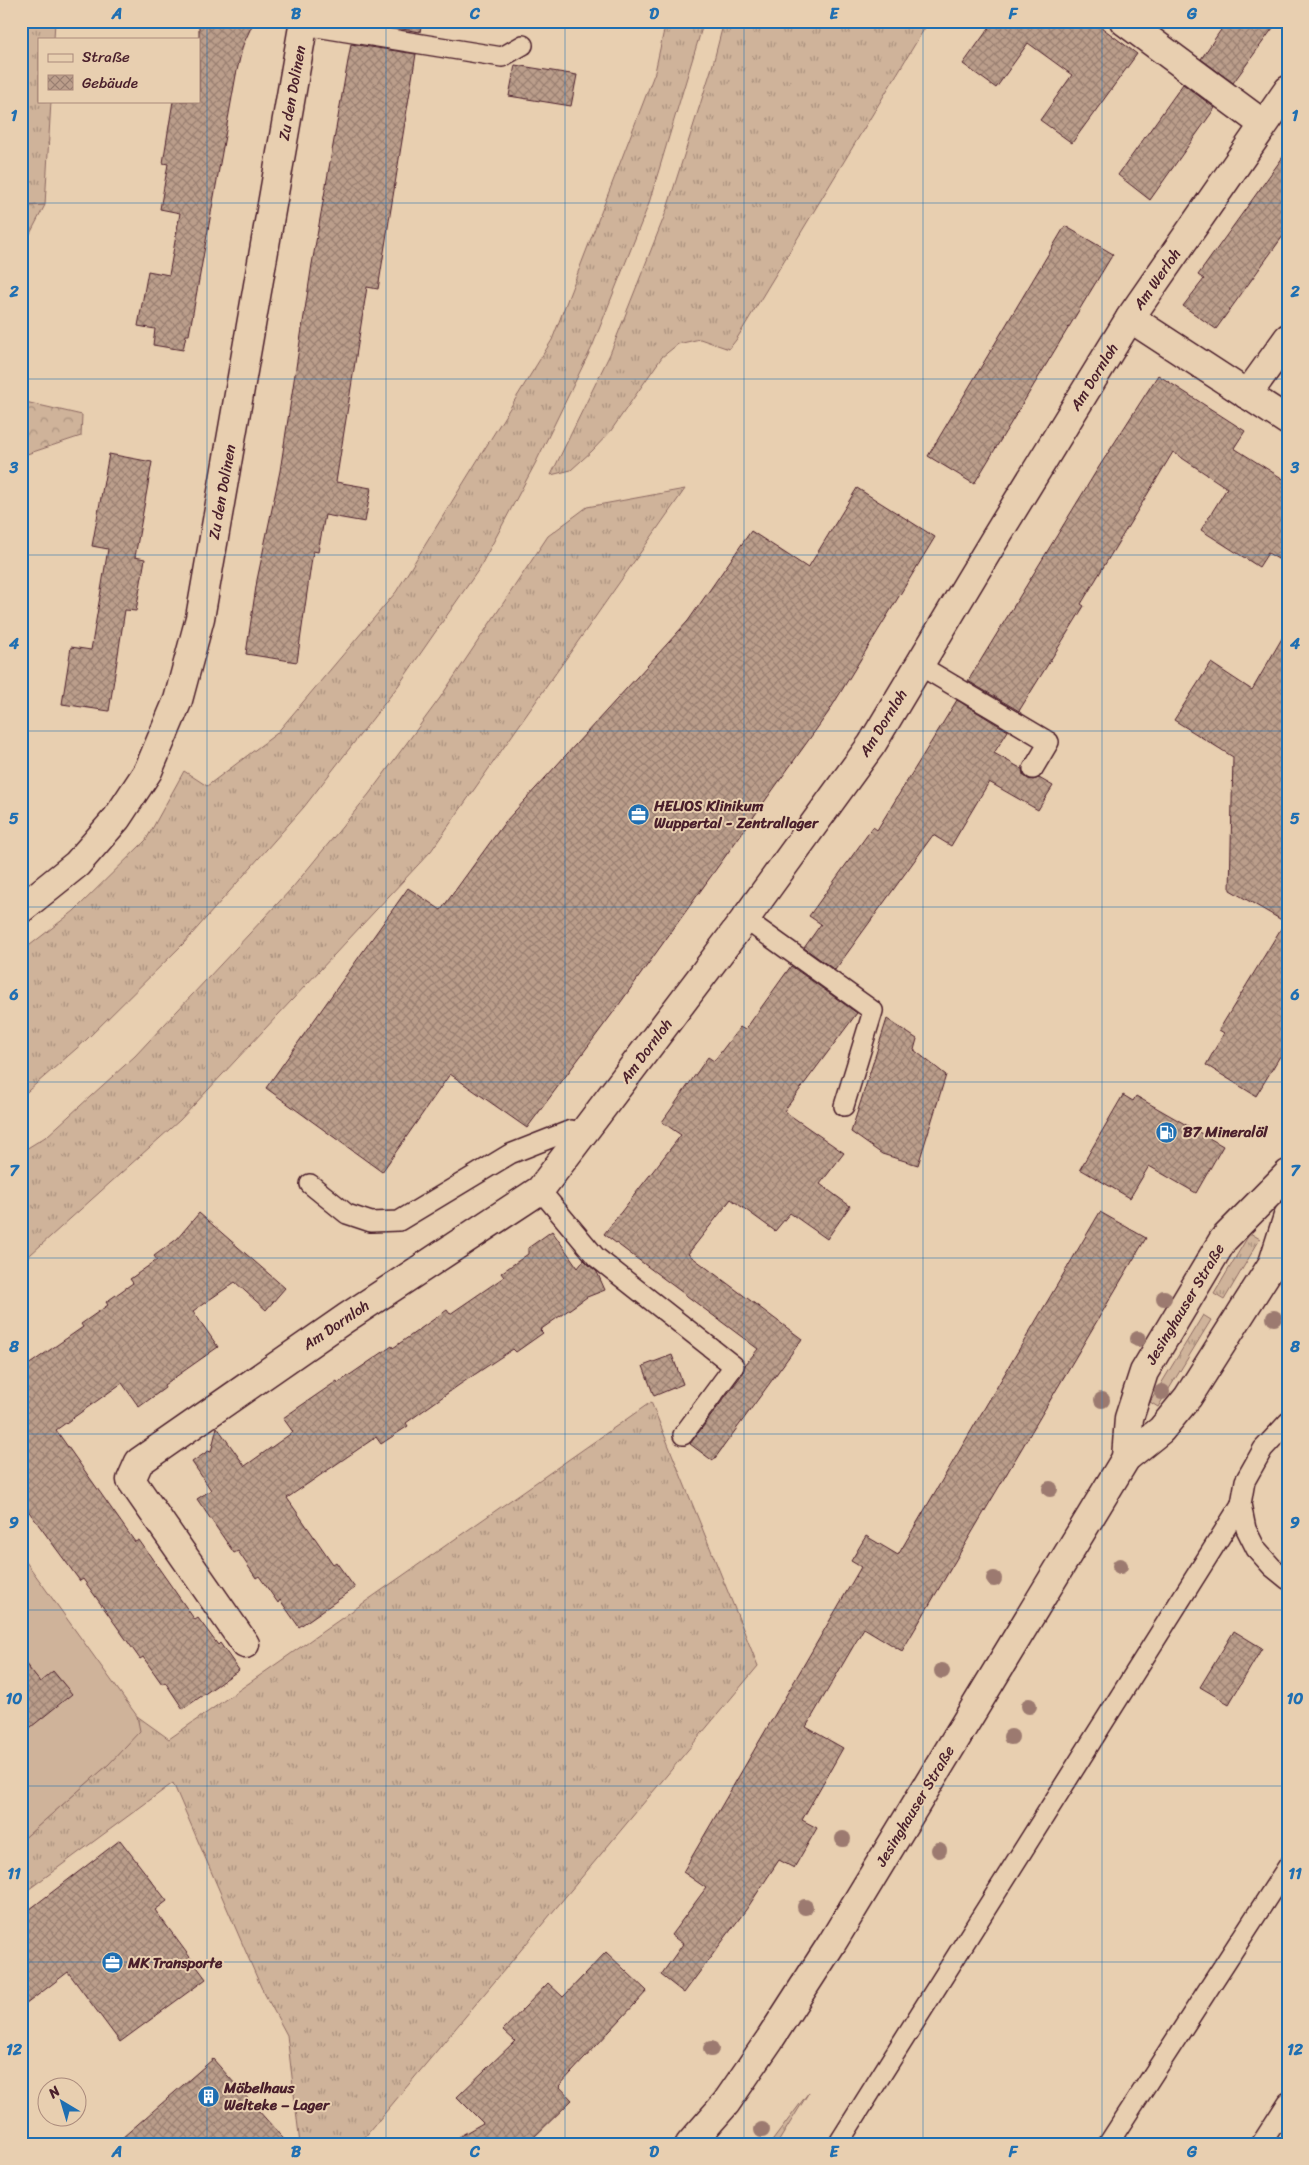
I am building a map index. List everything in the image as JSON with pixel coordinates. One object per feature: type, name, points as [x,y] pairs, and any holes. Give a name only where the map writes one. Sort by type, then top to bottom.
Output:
[{"type":"street","points":[[1124,21],[1263,124]]},
{"type":"street","name":"Zu den Dolinen","points":[[21,909],[77,864],[117,818],[148,771],[178,700],[200,618],[304,23]]},
{"type":"street","name":"Am Werloh","points":[[1288,90],[1130,318],[1288,421]]},
{"type":"street","name":"Am Dornloh","points":[[245,1644],[131,1480],[138,1462],[299,1350],[540,1190],[583,1136],[745,919],[872,744],[1130,318]]},
{"type":"street","points":[[1247,395],[1288,338]]},
{"type":"street","name":"Jesinghauser Straße","points":[[1126,1458],[1129,1418],[1144,1372],[1223,1240],[1288,1174]]},
{"type":"street","name":"Jesinghauser Straße","points":[[690,2144],[726,2103],[827,1951],[1126,1458],[1162,1430],[1188,1397],[1273,1263],[1288,1216]]},
{"type":"lane","points":[[304,23],[502,57],[523,45]]},
{"type":"lane","points":[[919,665],[1049,742],[1033,769]]},
{"type":"lane","points":[[745,919],[873,1011],[844,1106]]},
{"type":"lane","points":[[310,1184],[347,1214],[371,1222],[399,1221],[510,1154],[571,1130],[583,1136]]},
{"type":"lane","points":[[540,1190],[596,1257],[734,1366],[684,1435]]},
{"type":"lane","points":[[1288,1422],[1263,1449],[1245,1481],[1241,1504],[1246,1529],[1256,1549],[1272,1567],[1288,1580]]},
{"type":"lane","points":[[838,2144],[1241,1504]]},
{"type":"lane","points":[[1108,2144],[1288,1866]]},
{"type":"lane","points":[[1261,2144],[1288,2102]]},
{"type":"green space","points":[[55,21],[54,38],[38,38],[38,102],[51,102],[45,205],[21,206],[21,22]]},
{"type":"green space","points":[[666,21],[704,21],[648,206],[592,347],[536,462],[479,569],[398,686],[304,807],[184,943],[84,1042],[21,1097],[21,952],[74,911],[146,840],[184,771],[207,786],[276,734],[396,592],[552,340],[655,72]]},
{"type":"green space","points":[[724,21],[929,21],[729,349],[700,339],[678,344],[662,357],[610,432],[592,451],[571,470],[551,475],[610,354],[666,212],[713,64]]},
{"type":"green space","points":[[45,205],[21,251],[21,206]]},
{"type":"green space","points":[[21,401],[82,415],[81,436],[21,456]]},
{"type":"green space","points":[[685,489],[431,851],[180,1120],[21,1263],[21,1152],[47,1136],[135,1056],[293,887],[369,794],[440,698],[548,536],[587,507]]},
{"type":"green space","points":[[1250,1233],[1260,1239],[1224,1300],[1214,1294]]},
{"type":"green space","points":[[1203,1315],[1211,1320],[1158,1407],[1150,1402]]},
{"type":"green space","points":[[651,1402],[758,1666],[359,2144],[300,2144],[287,2035],[261,1987],[173,1783],[21,1895],[21,1841],[109,1764],[139,1731],[137,1716],[169,1739]]},
{"type":"green space","points":[[21,1555],[137,1716],[140,1731],[109,1764],[21,1841]]},
{"type":"green space","points":[[809,2092],[777,2144],[770,2144]]},
{"type":"building","points":[[199,21],[254,21],[243,45],[236,75],[189,335],[186,335],[183,350],[153,345],[155,329],[138,326],[148,271],[169,275],[180,213],[160,209],[168,164],[163,163],[173,102],[200,102]]},
{"type":"building","points":[[355,21],[422,21],[420,32]]},
{"type":"building","points":[[994,21],[1093,21],[1137,54],[1072,143],[1040,120],[1072,75],[1028,43],[996,88],[963,64]]},
{"type":"building","points":[[1227,21],[1278,21],[1233,83],[1201,59]]},
{"type":"building","points":[[351,44],[416,54],[378,289],[367,287],[336,482],[371,488],[365,522],[325,515],[318,552],[313,551],[297,662],[246,654],[257,580],[280,471],[312,264]]},
{"type":"building","points":[[515,65],[577,75],[571,106],[509,96]]},
{"type":"building","points":[[1183,84],[1215,108],[1150,200],[1118,175]]},
{"type":"building","points":[[1288,150],[1288,229],[1216,329],[1183,306],[1204,279],[1198,275]]},
{"type":"building","points":[[1065,226],[1113,254],[974,484],[928,456]]},
{"type":"building","points":[[1158,375],[1245,431],[1234,448],[1288,482],[1288,565],[1268,553],[1259,567],[1201,530],[1227,488],[1173,452],[1081,604],[1084,606],[1019,711],[968,681],[1097,470]]},
{"type":"building","points":[[109,454],[152,462],[135,557],[145,559],[136,611],[125,610],[109,711],[62,704],[71,647],[91,650],[108,549],[92,546]]},
{"type":"building","points":[[857,488],[935,537],[828,713],[618,1006],[527,1128],[450,1074],[382,1172],[266,1088],[408,888],[441,910],[505,822],[688,621],[751,531],[808,568]]},
{"type":"building","points":[[1288,628],[1288,1043],[1256,1096],[1206,1065],[1224,1033],[1219,1030],[1285,922],[1230,890],[1233,757],[1174,720],[1211,663],[1252,690]]},
{"type":"building","points":[[957,700],[1008,731],[994,753],[1022,769],[1023,775],[1028,779],[1039,778],[1053,786],[1038,810],[989,782],[951,846],[933,835],[835,970],[804,948],[821,924],[809,916],[873,827],[877,830]]},
{"type":"building","points":[[791,966],[857,1013],[784,1111],[844,1153],[820,1184],[850,1206],[827,1239],[790,1213],[775,1231],[731,1199],[688,1254],[802,1339],[713,1461],[690,1444],[743,1373],[745,1365],[758,1349],[604,1234],[681,1135],[662,1122],[708,1057],[714,1061],[740,1027],[745,1030]]},
{"type":"building","points":[[887,1019],[917,1039],[914,1050],[946,1075],[918,1165],[882,1154],[851,1132]]},
{"type":"building","points":[[1123,1095],[1133,1101],[1136,1096],[1223,1146],[1196,1193],[1149,1166],[1130,1198],[1080,1169]]},
{"type":"building","points":[[1100,1212],[1146,1238],[902,1651],[864,1628],[806,1727],[843,1748],[802,1820],[817,1828],[794,1868],[779,1860],[748,1907],[684,1993],[661,1975],[683,1944],[671,1935],[706,1888],[683,1872],[861,1567],[851,1561],[866,1536],[898,1555]]},
{"type":"building","points":[[199,1213],[285,1288],[266,1310],[235,1282],[193,1311],[218,1347],[164,1385],[165,1388],[139,1407],[122,1383],[56,1430],[135,1542],[139,1540],[195,1620],[198,1618],[218,1645],[220,1643],[239,1670],[183,1709],[165,1682],[162,1684],[143,1657],[140,1659],[83,1579],[80,1581],[21,1501],[21,1370],[83,1327],[81,1324],[108,1305],[106,1302],[133,1283],[130,1279],[157,1260],[154,1256],[177,1239]]},
{"type":"building","points":[[552,1231],[578,1268],[584,1260],[597,1272],[605,1290],[587,1297],[540,1330],[543,1333],[516,1352],[513,1349],[459,1385],[406,1423],[408,1426],[381,1444],[376,1437],[287,1498],[333,1564],[336,1562],[355,1588],[299,1627],[280,1600],[278,1603],[259,1576],[256,1578],[238,1551],[234,1553],[197,1499],[211,1490],[192,1462],[208,1451],[211,1452],[217,1427],[245,1466],[293,1432],[283,1418],[392,1346],[393,1348],[447,1310],[450,1314],[504,1277],[501,1273],[528,1254],[528,1248]]},
{"type":"building","points":[[672,1355],[683,1384],[654,1396],[643,1366]]},
{"type":"building","points":[[1234,1631],[1262,1648],[1229,1704],[1200,1687]]},
{"type":"building","points":[[21,1658],[40,1682],[53,1671],[72,1694],[21,1735]]},
{"type":"building","points":[[120,1840],[167,1901],[155,1910],[206,1979],[120,2042],[68,1972],[21,2008],[21,1916]]},
{"type":"building","points":[[606,1952],[647,1991],[559,2086],[572,2100],[527,2144],[446,2144],[483,2123],[457,2097],[515,2041],[503,2030],[548,1983],[563,1997]]},
{"type":"building","name":"Möbelhaus Welteke – Lager","points":[[213,2059],[288,2144],[115,2144]]},
{"type":"place","name":"HELIOS Klinikum Wuppertal - Zentrallager","points":[[638,815]]},
{"type":"place","name":"B7 Mineralöl","points":[[1167,1132]]},
{"type":"place","name":"MK Transporte","points":[[112,1963]]},
{"type":"place","name":"Möbelhaus Welteke – Lager","points":[[208,2097]]}]
